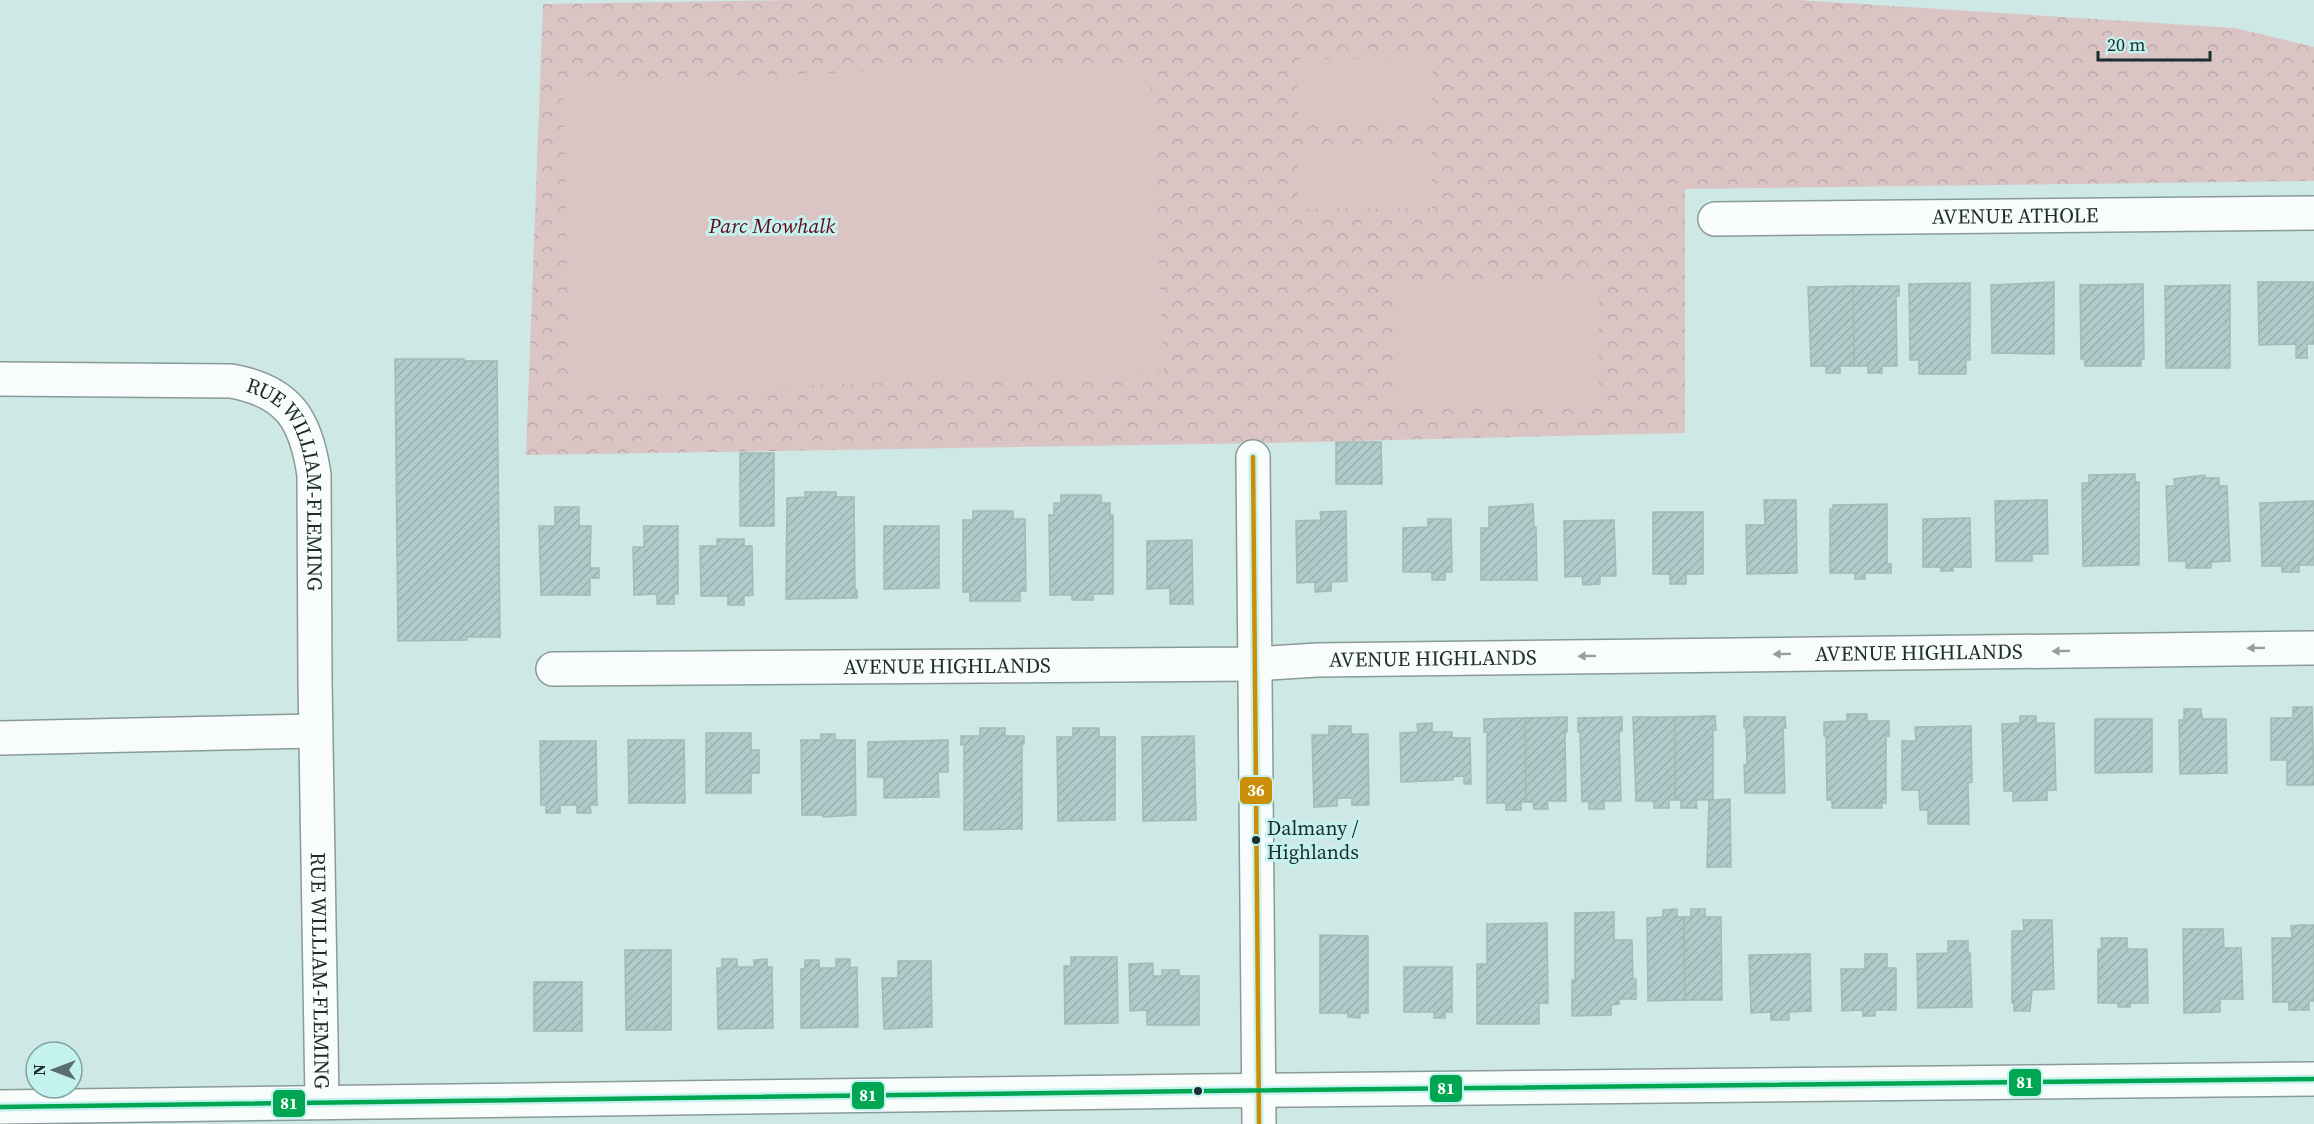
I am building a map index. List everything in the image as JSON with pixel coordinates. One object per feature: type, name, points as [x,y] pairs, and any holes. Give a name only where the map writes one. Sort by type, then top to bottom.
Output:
[{"type":"street","name":"AVENUE ATHOLE","points":[[1715,219],[2314,213]]},
{"type":"street","name":"RUE WILLIAM-FLEMING","points":[[0,380],[231,381],[255,386],[280,400],[299,421],[310,446],[314,475],[315,731],[322,1101]]},
{"type":"street","points":[[1253,457],[1259,1124]]},
{"type":"street","name":"AVENUE HIGHLANDS","points":[[553,669],[1255,663],[1317,660],[2314,648]]},
{"type":"street","points":[[0,738],[315,731]]},
{"type":"street","points":[[0,1107],[322,1101],[2314,1079]]},
{"type":"green space","name":"Parc Mowhalk","points":[[796,0],[1798,0],[2235,28],[2314,47],[2314,181],[1685,189],[1685,433],[1269,443],[526,455],[543,4]]},
{"type":"green space","points":[[1432,58],[1432,121],[1298,122],[1297,59]]},
{"type":"green space","points":[[1150,63],[1164,372],[570,394],[563,81]]},
{"type":"green space","points":[[1432,146],[1432,208],[1298,209],[1297,147]]},
{"type":"green space","points":[[1599,282],[1599,408],[1395,408],[1395,283]]},
{"type":"building","points":[[2054,282],[2054,354],[1992,353],[1991,285]]},
{"type":"building","points":[[2258,282],[2314,282],[2314,344],[2307,344],[2307,358],[2296,358],[2296,344],[2259,345]]},
{"type":"building","points":[[1970,283],[1970,360],[1966,360],[1966,374],[1919,374],[1919,360],[1910,360],[1909,284]]},
{"type":"building","points":[[2143,284],[2144,359],[2141,359],[2141,366],[2085,366],[2085,359],[2081,359],[2080,285]]},
{"type":"building","points":[[2230,285],[2230,368],[2166,368],[2165,286]]},
{"type":"building","points":[[1853,286],[1899,286],[1899,296],[1896,296],[1897,366],[1882,366],[1882,373],[1868,373],[1868,366],[1854,366]]},
{"type":"building","points":[[1853,286],[1854,366],[1840,366],[1840,373],[1826,373],[1826,366],[1811,366],[1808,287]]},
{"type":"building","points":[[395,359],[497,361],[500,637],[398,641]]},
{"type":"building","points":[[1336,442],[1381,442],[1382,484],[1336,484]]},
{"type":"building","points":[[740,453],[774,453],[774,526],[740,526]]},
{"type":"building","points":[[2135,474],[2135,482],[2139,482],[2139,565],[2083,566],[2082,483],[2089,483],[2089,475]]},
{"type":"building","points":[[2205,475],[2205,478],[2219,478],[2219,486],[2227,486],[2230,561],[2211,562],[2211,568],[2186,568],[2186,561],[2169,561],[2166,486],[2175,486],[2174,479]]},
{"type":"building","points":[[805,492],[836,492],[836,497],[854,497],[857,598],[786,599],[787,498],[805,497]]},
{"type":"building","points":[[1061,495],[1101,495],[1101,503],[1110,503],[1110,515],[1113,515],[1113,594],[1093,594],[1093,600],[1072,600],[1072,595],[1050,595],[1049,515],[1054,515],[1054,503],[1061,503]]},
{"type":"building","points":[[1764,500],[1796,500],[1797,573],[1747,574],[1746,525],[1765,525]]},
{"type":"building","points":[[2047,500],[2048,554],[2032,554],[2032,561],[1996,561],[1995,501]]},
{"type":"building","points":[[2314,501],[2314,565],[2299,565],[2299,572],[2282,572],[2282,566],[2262,566],[2260,503]]},
{"type":"building","points":[[1533,504],[1537,580],[1481,580],[1481,528],[1489,528],[1489,507]]},
{"type":"building","points":[[1887,504],[1887,564],[1891,564],[1891,573],[1865,573],[1865,579],[1855,579],[1855,573],[1830,573],[1830,509],[1833,509],[1833,505]]},
{"type":"building","points":[[555,507],[579,507],[579,526],[591,526],[590,568],[599,568],[599,578],[590,578],[590,595],[541,595],[539,526],[555,526]]},
{"type":"building","points":[[973,511],[1013,511],[1013,519],[1025,519],[1026,591],[1020,591],[1020,601],[970,601],[970,592],[963,592],[963,520],[973,520]]},
{"type":"building","points":[[1346,511],[1347,581],[1331,582],[1331,591],[1315,592],[1315,582],[1297,583],[1296,521],[1321,520],[1320,512]]},
{"type":"building","points":[[1653,512],[1703,512],[1703,574],[1686,574],[1686,584],[1670,584],[1670,574],[1653,574]]},
{"type":"building","points":[[1970,518],[1971,567],[1953,567],[1953,571],[1941,571],[1941,567],[1923,567],[1923,519]]},
{"type":"building","points":[[1428,519],[1451,519],[1452,572],[1445,572],[1445,580],[1432,580],[1432,572],[1403,572],[1403,528],[1428,527]]},
{"type":"building","points":[[1614,520],[1616,576],[1600,576],[1600,584],[1583,585],[1582,576],[1565,577],[1564,521]]},
{"type":"building","points":[[644,526],[678,526],[678,594],[674,594],[674,604],[657,604],[657,594],[634,595],[633,547],[644,547]]},
{"type":"building","points":[[884,526],[939,526],[939,588],[884,589]]},
{"type":"building","points":[[717,539],[744,539],[744,546],[752,546],[753,595],[744,596],[744,605],[728,605],[728,596],[701,596],[700,546],[717,546]]},
{"type":"building","points":[[1192,540],[1193,604],[1170,604],[1170,588],[1147,589],[1147,541]]},
{"type":"building","points":[[2293,707],[2312,707],[2314,785],[2287,785],[2287,760],[2271,760],[2271,718],[2293,718]]},
{"type":"building","points":[[2184,709],[2201,709],[2202,719],[2226,719],[2227,773],[2180,774],[2179,720],[2184,720]]},
{"type":"building","points":[[1847,714],[1867,714],[1867,721],[1889,721],[1889,736],[1886,736],[1886,803],[1882,803],[1882,808],[1832,808],[1832,800],[1827,800],[1824,722],[1847,721]]},
{"type":"building","points":[[1715,716],[1713,800],[1730,799],[1731,867],[1707,867],[1709,800],[1696,800],[1697,808],[1681,808],[1681,800],[1675,800],[1675,717]]},
{"type":"building","points":[[2020,716],[2036,716],[2036,723],[2054,723],[2056,790],[2047,790],[2047,800],[2013,801],[2013,791],[2004,791],[2002,724],[2020,723]]},
{"type":"building","points":[[1567,717],[1567,732],[1565,732],[1566,801],[1547,801],[1548,809],[1534,809],[1533,802],[1526,802],[1525,718]]},
{"type":"building","points":[[1622,717],[1622,731],[1619,731],[1621,801],[1604,801],[1604,809],[1589,809],[1589,801],[1582,802],[1578,718]]},
{"type":"building","points":[[1633,717],[1675,717],[1675,800],[1669,800],[1669,808],[1654,808],[1654,801],[1636,801]]},
{"type":"building","points":[[1744,717],[1785,717],[1786,728],[1783,728],[1785,793],[1745,793],[1744,765],[1747,765]]},
{"type":"building","points":[[1525,718],[1526,802],[1521,802],[1521,810],[1506,810],[1506,803],[1487,803],[1487,732],[1484,732],[1484,719]]},
{"type":"building","points":[[2095,719],[2152,719],[2152,772],[2095,773]]},
{"type":"building","points":[[1432,723],[1432,732],[1452,732],[1452,738],[1470,738],[1471,784],[1464,784],[1464,776],[1453,777],[1453,780],[1401,782],[1400,733],[1418,732],[1417,724]]},
{"type":"building","points":[[1329,726],[1351,726],[1351,734],[1368,734],[1369,805],[1352,805],[1352,798],[1337,798],[1337,806],[1314,807],[1312,735],[1329,735]]},
{"type":"building","points":[[1971,726],[1972,782],[1968,783],[1969,824],[1928,824],[1928,810],[1920,810],[1919,790],[1902,790],[1902,741],[1916,741],[1915,727]]},
{"type":"building","points":[[980,728],[1005,728],[1005,736],[1024,736],[1024,744],[1022,744],[1022,829],[964,830],[964,744],[961,745],[961,736],[980,736]]},
{"type":"building","points":[[1073,728],[1099,728],[1099,737],[1115,737],[1115,820],[1058,821],[1057,737],[1073,737]]},
{"type":"building","points":[[706,733],[751,733],[751,750],[759,750],[759,773],[751,773],[751,793],[706,793]]},
{"type":"building","points":[[821,734],[835,734],[835,740],[855,740],[856,815],[823,817],[823,815],[802,815],[801,740],[821,740]]},
{"type":"building","points":[[1194,736],[1196,820],[1143,821],[1142,737]]},
{"type":"building","points":[[628,740],[684,740],[685,803],[629,803]]},
{"type":"building","points":[[948,740],[948,772],[938,772],[939,797],[884,798],[884,777],[868,777],[868,742]]},
{"type":"building","points":[[540,741],[596,741],[597,805],[590,805],[591,813],[577,813],[577,805],[560,805],[560,813],[546,813],[546,805],[541,805]]},
{"type":"building","points":[[1677,909],[1677,917],[1684,917],[1685,1000],[1648,1001],[1647,918],[1663,917],[1663,910]]},
{"type":"building","points":[[1691,909],[1705,909],[1705,917],[1721,917],[1722,1000],[1685,1000],[1684,917],[1691,917]]},
{"type":"building","points":[[1614,912],[1614,940],[1632,940],[1636,999],[1619,999],[1619,1004],[1611,1005],[1611,1015],[1572,1016],[1572,980],[1575,980],[1575,913]]},
{"type":"building","points":[[2023,920],[2052,920],[2054,989],[2032,990],[2030,1011],[2014,1011],[2012,931],[2024,931]]},
{"type":"building","points":[[1547,923],[1548,1003],[1539,1003],[1539,1024],[1477,1024],[1477,964],[1487,964],[1487,924]]},
{"type":"building","points":[[2314,925],[2314,1001],[2309,1001],[2309,1010],[2289,1010],[2289,1002],[2273,1002],[2272,938],[2292,938],[2291,926]]},
{"type":"building","points":[[2183,929],[2223,929],[2224,948],[2241,948],[2243,999],[2220,999],[2220,1012],[2184,1013]]},
{"type":"building","points":[[1320,935],[1368,936],[1368,1013],[1360,1013],[1360,1018],[1348,1017],[1348,1013],[1320,1013]]},
{"type":"building","points":[[2101,938],[2127,938],[2127,949],[2147,949],[2148,1003],[2130,1003],[2130,1007],[2118,1007],[2118,1003],[2098,1003],[2098,949],[2102,949]]},
{"type":"building","points":[[1948,941],[1968,941],[1972,1007],[1918,1008],[1917,954],[1948,953]]},
{"type":"building","points":[[625,950],[671,950],[671,1030],[626,1030]]},
{"type":"building","points":[[1810,954],[1811,1011],[1789,1012],[1789,1020],[1771,1020],[1771,1012],[1751,1013],[1749,955]]},
{"type":"building","points":[[1865,954],[1887,954],[1887,968],[1896,968],[1896,1010],[1875,1010],[1875,1016],[1863,1016],[1863,1010],[1842,1011],[1841,969],[1865,969]]},
{"type":"building","points":[[1071,957],[1117,957],[1118,1023],[1065,1024],[1064,966],[1071,966]]},
{"type":"building","points":[[722,959],[737,959],[737,967],[754,967],[754,960],[767,959],[767,967],[772,967],[773,1028],[718,1029],[717,968],[722,968]]},
{"type":"building","points":[[836,959],[850,959],[850,968],[857,967],[858,1027],[801,1028],[801,969],[805,969],[805,960],[819,960],[819,968],[836,968]]},
{"type":"building","points":[[898,961],[931,961],[932,1027],[884,1029],[882,978],[898,978]]},
{"type":"building","points":[[1153,963],[1153,976],[1162,976],[1162,970],[1179,970],[1179,976],[1199,976],[1199,1025],[1147,1025],[1147,1010],[1130,1011],[1129,964]]},
{"type":"building","points":[[1404,967],[1452,967],[1452,1012],[1445,1012],[1445,1018],[1434,1018],[1434,1012],[1404,1012]]},
{"type":"building","points":[[534,982],[582,982],[582,1031],[534,1031]]},
{"type":"transit line","name":"36","points":[[1253,457],[1259,1124]]},
{"type":"transit line","name":"81","points":[[0,1107],[2314,1079]]},
{"type":"place","name":"Dalmany / Highlands","points":[[1256,840]]}]
